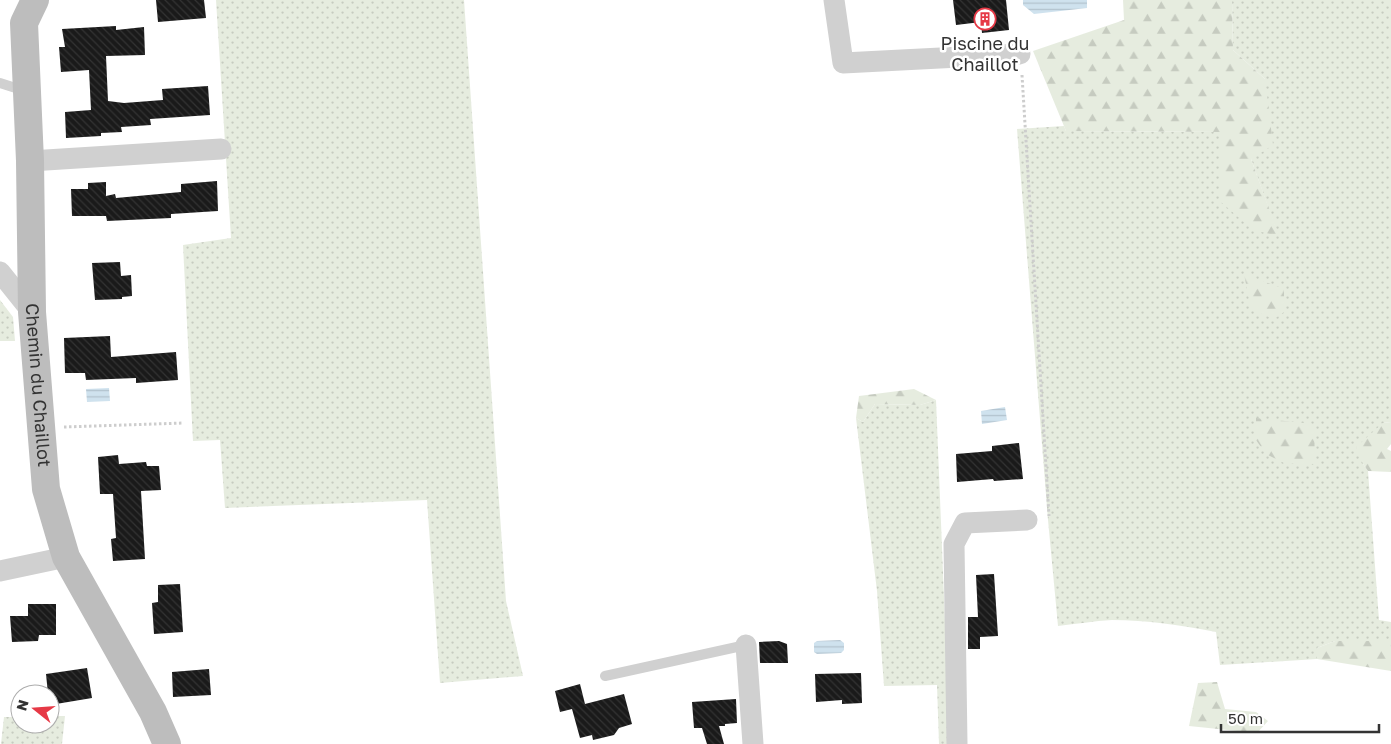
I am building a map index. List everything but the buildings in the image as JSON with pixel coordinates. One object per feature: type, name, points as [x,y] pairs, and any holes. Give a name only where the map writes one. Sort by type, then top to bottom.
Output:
[{"type":"street","name":"Chemin du Chaillot","points":[[35,0],[24,23],[30,161],[32,312],[46,489],[66,557],[154,712],[167,744]]},
{"type":"street","points":[[834,0],[843,63],[1020,54]]},
{"type":"street","points":[[30,161],[221,149]]},
{"type":"street","points":[[0,272],[32,312]]},
{"type":"street","points":[[957,744],[954,544],[965,523],[1027,520]]},
{"type":"street","points":[[0,571],[66,557]]},
{"type":"street","points":[[746,645],[753,744]]},
{"type":"lane","points":[[0,83],[26,92]]},
{"type":"lane","points":[[605,676],[746,645]]},
{"type":"path","points":[[1020,54],[1049,517],[1027,520]]},
{"type":"path","points":[[41,428],[183,423]]},
{"type":"green space","points":[[216,0],[464,0],[506,601],[523,676],[440,683],[427,500],[225,508],[220,440],[193,441],[183,245],[231,238]]},
{"type":"green space","points":[[1123,0],[1232,0],[1233,50],[1265,79],[1273,145],[1251,159],[1279,236],[1253,230],[1221,202],[1221,132],[1066,131],[1033,51],[1124,20]]},
{"type":"green space","points":[[1232,0],[1391,0],[1391,422],[1383,423],[1363,464],[1368,471],[1379,620],[1391,622],[1391,641],[1335,641],[1317,648],[1317,659],[1220,665],[1216,632],[1164,623],[1125,620],[1105,620],[1058,626],[1017,129],[1064,126],[1066,131],[1221,132],[1221,202],[1278,235],[1251,159],[1265,79],[1233,50]]},
{"type":"green space","points":[[1244,274],[1284,289],[1284,312],[1274,319],[1251,309]]},
{"type":"green space","points":[[0,300],[13,317],[15,341],[0,341]]},
{"type":"green space","points":[[914,389],[936,400],[920,405],[875,404],[863,422],[856,418],[859,396]]},
{"type":"green space","points":[[936,400],[950,744],[939,744],[937,685],[884,686],[877,591],[856,418],[863,422],[875,404],[920,405]]},
{"type":"green space","points":[[1256,418],[1314,424],[1315,465],[1284,463],[1266,454],[1256,440]]},
{"type":"green space","points":[[1391,422],[1391,444],[1387,449],[1391,451],[1391,472],[1368,471],[1356,447],[1383,423]]},
{"type":"green space","points":[[1335,641],[1391,641],[1391,671],[1317,659],[1317,648]]},
{"type":"green space","points":[[1217,682],[1225,709],[1256,712],[1268,721],[1257,733],[1189,726],[1198,683]]},
{"type":"green space","points":[[60,716],[65,716],[62,744],[1,744],[4,717],[10,717],[10,734],[60,734]]},
{"type":"water","points":[[1023,0],[1087,0],[1087,8],[1034,14],[1023,5]]},
{"type":"water","points":[[109,388],[110,401],[87,402],[86,389]]},
{"type":"water","points":[[1005,407],[1007,420],[982,424],[981,411]]},
{"type":"water","points":[[840,640],[844,643],[844,650],[841,653],[817,654],[814,652],[814,643],[817,641]]},
{"type":"place","name":"Piscine du Chaillot","points":[[985,19]]}]
